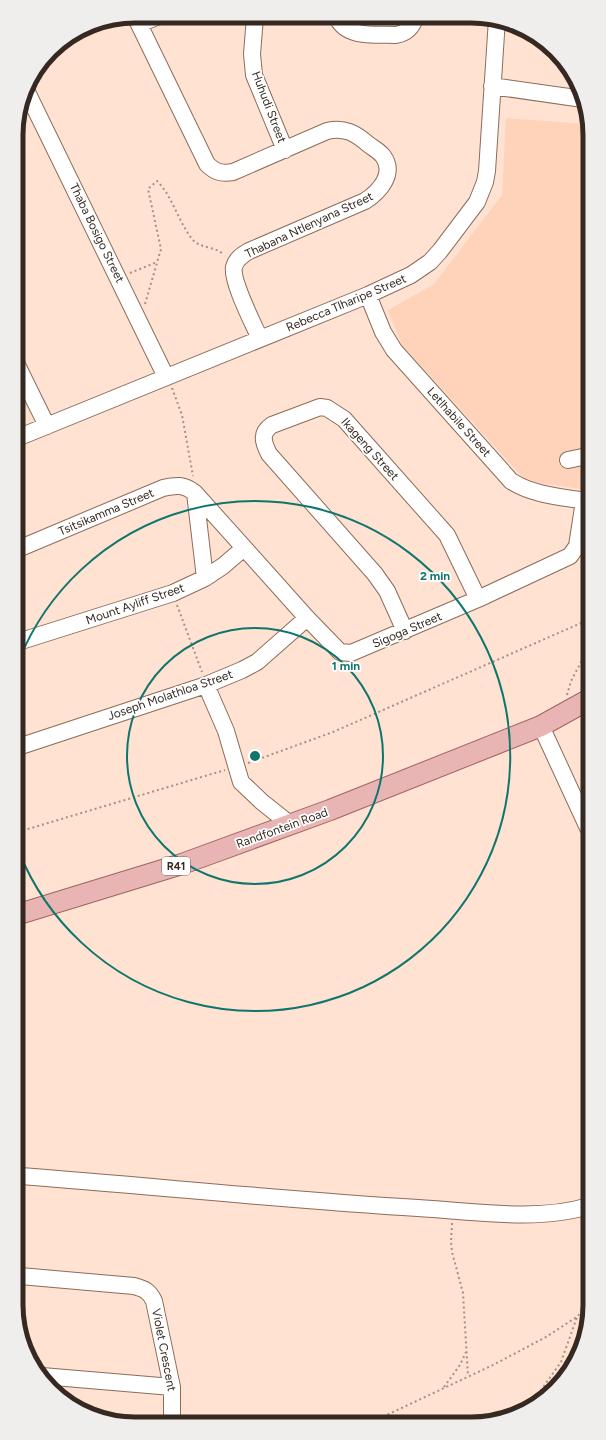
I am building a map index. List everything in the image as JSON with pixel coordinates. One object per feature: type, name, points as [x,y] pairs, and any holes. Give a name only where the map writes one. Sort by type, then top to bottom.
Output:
[{"type":"main road","name":"Randfontein Road","points":[[23,913],[182,864],[291,825],[540,726],[583,703]]},
{"type":"street","name":"Thabana Ntlenyana Street","points":[[138,23],[207,164],[212,169],[225,173],[233,172],[327,131],[344,130],[357,135],[382,155],[386,162],[386,178],[376,194],[365,201],[249,251],[241,256],[234,267],[235,280],[260,339]]},
{"type":"street","name":"Huhudi Street","points":[[255,23],[252,54],[254,75],[285,150]]},
{"type":"street","points":[[341,23],[345,29],[352,32],[396,35],[403,34],[408,30],[412,23]]},
{"type":"street","name":"Rebecca Tlharipe Street","points":[[23,436],[122,397],[166,377],[368,295],[411,275],[430,262],[440,251],[476,202],[485,182],[496,26]]},
{"type":"street","points":[[492,86],[576,98]]},
{"type":"street","name":"Thaba Bosigo Street","points":[[30,98],[166,377]]},
{"type":"street","name":"Letlhabile Street","points":[[368,295],[383,332],[394,350],[511,481],[535,491],[583,500]]},
{"type":"street","points":[[23,377],[47,426]]},
{"type":"street","name":"Ikageng Street","points":[[405,631],[387,591],[375,574],[269,454],[265,447],[263,434],[266,429],[272,425],[320,407],[327,408],[344,419],[448,535],[478,599]]},
{"type":"street","points":[[568,460],[583,457]]},
{"type":"street","name":"Tsitsikamma Street","points":[[23,547],[163,488],[180,485],[195,493]]},
{"type":"street","points":[[195,493],[205,578]]},
{"type":"street","name":"Sigoga Street","points":[[195,493],[307,618],[340,652],[345,653],[358,650],[405,631],[570,556],[577,546],[583,516]]},
{"type":"street","name":"Mount Ayliff Street","points":[[23,640],[173,593],[205,578],[223,566],[244,548]]},
{"type":"street","name":"Joseph Molathloa Street","points":[[23,745],[206,685],[257,662],[307,618]]},
{"type":"street","points":[[206,685],[220,714],[239,777],[244,786],[266,806],[291,825]]},
{"type":"street","points":[[540,726],[583,817]]},
{"type":"street","points":[[23,1176],[519,1214],[550,1213],[583,1207]]},
{"type":"street","name":"Violet Crescent","points":[[23,1276],[144,1288],[154,1301],[172,1387],[172,1417]]},
{"type":"street","points":[[49,1377],[172,1387]]},
{"type":"path","points":[[140,321],[161,249],[148,189],[156,181],[166,190],[193,240],[202,246],[220,250],[234,267]]},
{"type":"path","points":[[119,278],[157,262]]},
{"type":"path","points":[[166,377],[179,402],[195,493]]},
{"type":"path","points":[[173,593],[206,685]]},
{"type":"path","points":[[23,831],[236,767],[333,732],[583,622]]},
{"type":"path","points":[[562,714],[570,681],[583,658]]},
{"type":"path","points":[[452,1210],[451,1242],[463,1293],[468,1376]]},
{"type":"path","points":[[539,1393],[561,1362],[578,1316],[583,1308]]},
{"type":"path","points":[[382,1417],[493,1365],[546,1337],[578,1316]]},
{"type":"path","points":[[443,1388],[460,1365],[467,1350]]},
{"type":"shaded area","points":[[506,118],[582,124],[583,489],[526,481],[402,345],[388,310],[434,284],[502,195]]}]
